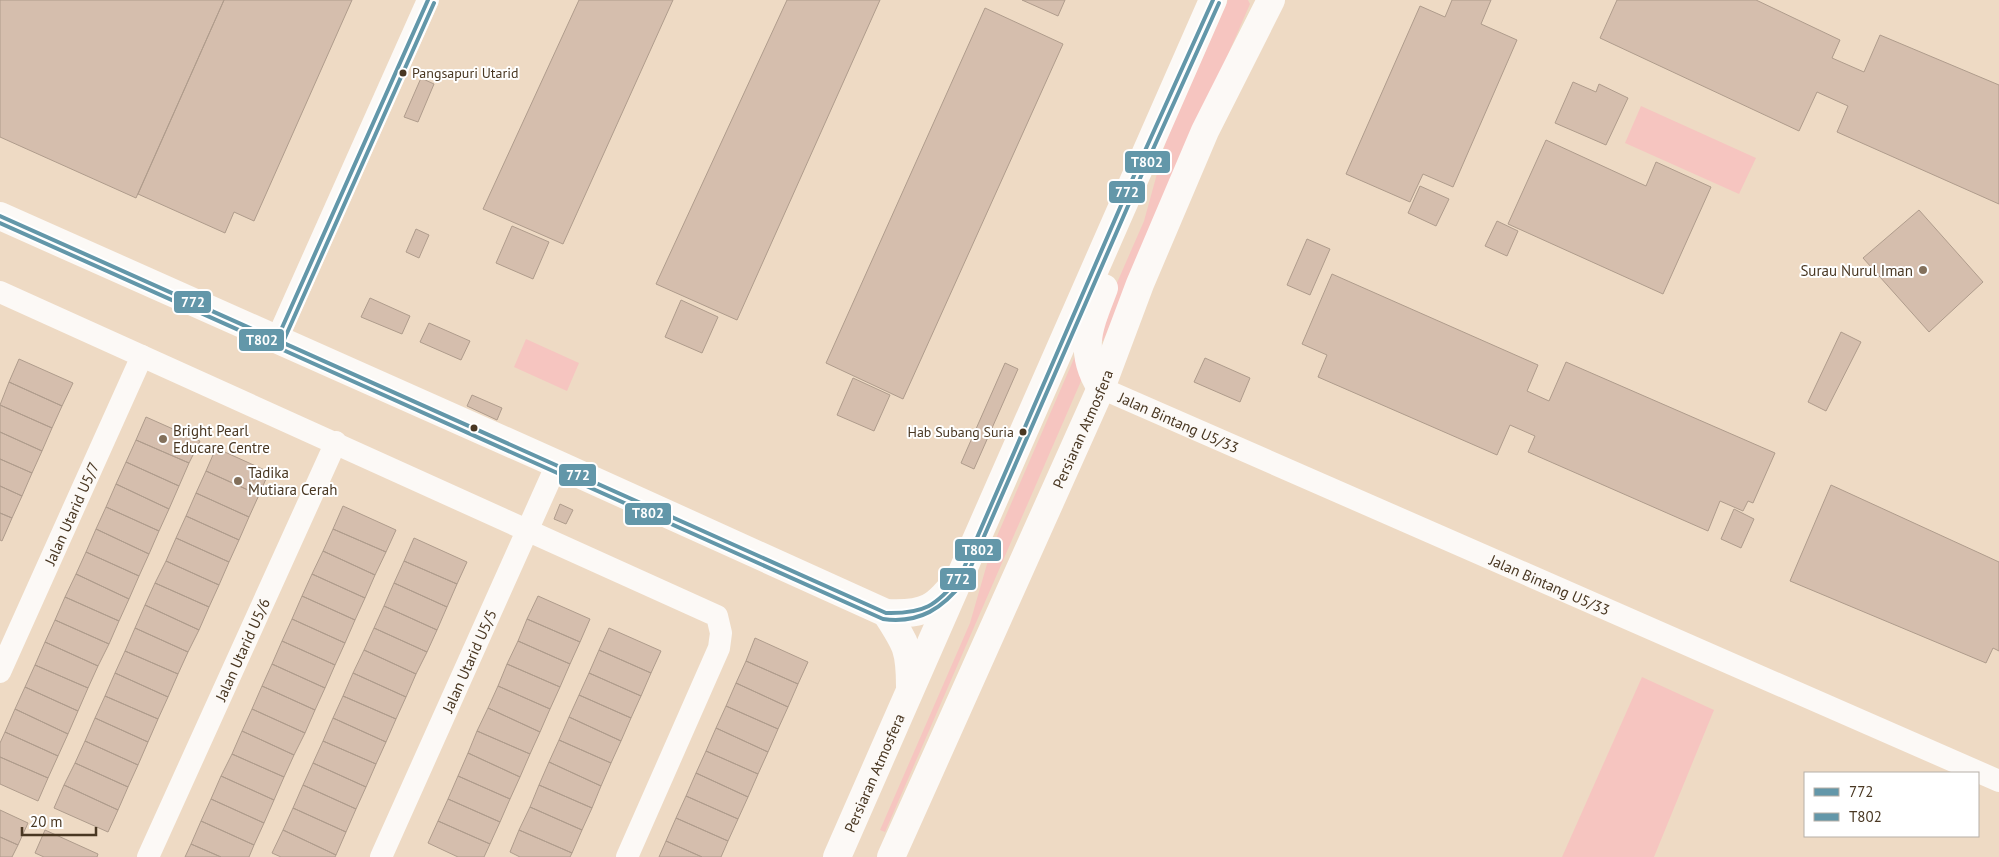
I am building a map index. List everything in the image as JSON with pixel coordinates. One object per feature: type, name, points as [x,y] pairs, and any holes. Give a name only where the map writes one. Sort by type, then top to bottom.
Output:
[{"type":"street","points":[[277,339],[428,0]]},
{"type":"street","name":"Persiaran Atmosfera","points":[[839,855],[1139,164],[1213,0]]},
{"type":"street","points":[[1205,131],[1257,0]]},
{"type":"street","name":"Persiaran Atmosfera","points":[[891,857],[1101,388],[1140,284],[1205,131],[1271,0]]},
{"type":"street","points":[[1101,388],[1088,357],[1088,332],[1124,232],[1139,164]]},
{"type":"street","points":[[0,216],[886,613],[913,614],[939,602],[960,577]]},
{"type":"street","points":[[0,292],[718,616],[721,633],[719,648],[627,857]]},
{"type":"street","name":"Jalan Utarid U5/7","points":[[0,672],[142,356]]},
{"type":"street","name":"Jalan Bintang U5/33","points":[[1101,388],[1978,772]]},
{"type":"street","name":"Jalan Utarid U5/6","points":[[148,857],[336,442]]},
{"type":"street","name":"Jalan Utarid U5/5","points":[[382,857],[557,464]]},
{"type":"street","points":[[886,613],[902,638],[910,658],[910,690]]},
{"type":"street","name":"Jalan Bintang U5/33","points":[[1979,772],[1999,781]]},
{"type":"shaded area","points":[[1228,0],[1248,0],[1250,4],[1103,341],[1100,338],[1099,324],[1144,221],[1166,141]]},
{"type":"shaded area","points":[[1641,106],[1756,158],[1739,194],[1625,143]]},
{"type":"shaded area","points":[[526,339],[579,363],[567,391],[514,367]]},
{"type":"shaded area","points":[[1079,347],[1088,365],[885,832],[880,830],[970,623],[991,550]]},
{"type":"shaded area","points":[[1642,677],[1714,710],[1654,857],[1562,857]]},
{"type":"building","points":[[0,0],[224,0],[136,198],[0,137]]},
{"type":"building","points":[[224,0],[352,0],[254,221],[234,212],[225,233],[138,194]]},
{"type":"building","points":[[579,0],[673,0],[563,244],[483,209]]},
{"type":"building","points":[[787,0],[880,0],[737,320],[656,284]]},
{"type":"building","points":[[1022,0],[1065,0],[1058,16]]},
{"type":"building","points":[[1452,0],[1491,0],[1481,24],[1517,40],[1453,187],[1423,174],[1410,202],[1346,174],[1420,6],[1445,17]]},
{"type":"building","points":[[1617,0],[1756,0],[1840,40],[1832,58],[1864,72],[1880,35],[1999,85],[1999,204],[1837,132],[1848,106],[1817,92],[1799,131],[1600,38]]},
{"type":"building","points":[[985,8],[1063,44],[903,399],[826,363]]},
{"type":"building","points":[[421,78],[434,84],[418,122],[404,117]]},
{"type":"building","points":[[1573,82],[1596,92],[1599,84],[1628,98],[1606,145],[1555,123]]},
{"type":"building","points":[[1546,140],[1646,186],[1656,162],[1711,187],[1663,294],[1508,224]]},
{"type":"building","points":[[1420,186],[1449,199],[1436,226],[1408,213]]},
{"type":"building","name":"Surau Nurul Iman","points":[[1919,210],[1983,282],[1929,332],[1863,258]]},
{"type":"building","points":[[1497,221],[1518,231],[1507,256],[1485,246]]},
{"type":"building","points":[[512,226],[549,242],[533,279],[496,263]]},
{"type":"building","points":[[416,229],[429,235],[419,258],[406,252]]},
{"type":"building","points":[[1307,239],[1330,249],[1310,295],[1287,285]]},
{"type":"building","points":[[1332,274],[1538,365],[1527,391],[1549,401],[1566,362],[1775,453],[1753,503],[1748,501],[1743,511],[1720,501],[1708,531],[1528,452],[1535,436],[1510,425],[1497,455],[1318,377],[1327,355],[1302,344]]},
{"type":"building","points":[[370,298],[410,316],[402,334],[361,317]]},
{"type":"building","points":[[681,300],[718,317],[702,353],[665,337]]},
{"type":"building","points":[[429,323],[470,341],[461,360],[420,342]]},
{"type":"building","points":[[1841,332],[1861,342],[1826,411],[1808,402]]},
{"type":"building","points":[[1205,358],[1250,378],[1240,402],[1194,382]]},
{"type":"building","points":[[19,359],[73,383],[62,406],[9,382]]},
{"type":"building","points":[[1005,363],[1018,369],[974,469],[961,463]]},
{"type":"building","points":[[853,378],[890,395],[874,431],[837,415]]},
{"type":"building","points":[[9,382],[62,406],[52,428],[0,405]]},
{"type":"building","points":[[472,395],[502,408],[497,420],[467,406]]},
{"type":"building","points":[[0,405],[52,428],[42,451],[0,432]]},
{"type":"building","points":[[146,417],[200,441],[189,463],[136,440]]},
{"type":"building","points":[[0,432],[42,451],[32,473],[0,459]]},
{"type":"building","points":[[136,440],[189,463],[179,486],[126,462]]},
{"type":"building","points":[[216,448],[269,472],[259,495],[206,471]]},
{"type":"building","points":[[0,459],[32,473],[22,496],[0,486]]},
{"type":"building","points":[[126,462],[179,486],[169,509],[116,484]]},
{"type":"building","points":[[206,471],[259,495],[249,517],[196,493]]},
{"type":"building","points":[[116,484],[169,509],[159,531],[106,507]]},
{"type":"building","points":[[1831,485],[1999,562],[1999,651],[1993,648],[1986,663],[1790,581]]},
{"type":"building","points":[[0,486],[22,496],[12,518],[0,513]]},
{"type":"building","points":[[196,493],[249,517],[239,540],[186,516]]},
{"type":"building","points":[[560,504],[573,510],[566,524],[554,519]]},
{"type":"building","points":[[343,506],[396,530],[386,552],[333,529]]},
{"type":"building","points":[[106,507],[159,531],[149,554],[96,529]]},
{"type":"building","points":[[1734,509],[1754,519],[1741,548],[1721,539]]},
{"type":"building","points":[[0,513],[12,518],[2,541],[0,540]]},
{"type":"building","points":[[186,516],[239,540],[229,562],[176,538]]},
{"type":"building","points":[[96,529],[149,554],[139,576],[86,552]]},
{"type":"building","points":[[333,529],[386,552],[375,575],[323,551]]},
{"type":"building","points":[[176,538],[229,562],[219,585],[166,561]]},
{"type":"building","points":[[414,538],[467,562],[457,584],[404,561]]},
{"type":"building","points":[[323,551],[375,575],[365,598],[312,574]]},
{"type":"building","points":[[86,552],[139,576],[129,599],[76,574]]},
{"type":"building","points":[[166,561],[219,585],[209,607],[155,583]]},
{"type":"building","points":[[404,561],[457,584],[447,607],[394,583]]},
{"type":"building","points":[[76,574],[129,599],[119,621],[65,597]]},
{"type":"building","points":[[312,574],[365,598],[355,620],[302,596]]},
{"type":"building","points":[[155,583],[209,607],[199,630],[145,605]]},
{"type":"building","points":[[394,583],[447,607],[437,630],[384,606]]},
{"type":"building","points":[[302,596],[355,620],[345,643],[292,619]]},
{"type":"building","points":[[538,596],[590,619],[580,642],[527,619]]},
{"type":"building","points":[[65,597],[119,621],[109,644],[55,620]]},
{"type":"building","points":[[145,605],[199,630],[188,652],[135,628]]},
{"type":"building","points":[[384,606],[437,630],[427,652],[374,628]]},
{"type":"building","points":[[292,619],[345,643],[335,665],[282,641]]},
{"type":"building","points":[[527,619],[580,642],[570,664],[518,641]]},
{"type":"building","points":[[55,620],[109,644],[98,666],[45,642]]},
{"type":"building","points":[[135,628],[188,652],[178,674],[125,651]]},
{"type":"building","points":[[374,628],[427,652],[416,674],[364,650]]},
{"type":"building","points":[[609,628],[661,651],[651,673],[599,650]]},
{"type":"building","points":[[755,638],[808,662],[798,684],[746,661]]},
{"type":"building","points":[[282,641],[335,665],[325,688],[272,664]]},
{"type":"building","points":[[518,641],[570,664],[560,687],[507,664]]},
{"type":"building","points":[[45,642],[98,666],[88,688],[35,665]]},
{"type":"building","points":[[364,650],[416,674],[406,697],[353,673]]},
{"type":"building","points":[[599,650],[651,673],[641,696],[589,673]]},
{"type":"building","points":[[125,651],[178,674],[168,697],[115,673]]},
{"type":"building","points":[[746,661],[798,684],[788,707],[736,683]]},
{"type":"building","points":[[272,664],[325,688],[315,710],[262,686]]},
{"type":"building","points":[[507,664],[560,687],[550,709],[498,686]]},
{"type":"building","points":[[35,665],[88,688],[78,711],[25,687]]},
{"type":"building","points":[[115,673],[168,697],[158,719],[105,696]]},
{"type":"building","points":[[353,673],[406,697],[396,719],[343,696]]},
{"type":"building","points":[[589,673],[641,696],[631,718],[579,695]]},
{"type":"building","points":[[736,683],[788,707],[778,729],[726,706]]},
{"type":"building","points":[[262,686],[315,710],[305,733],[252,709]]},
{"type":"building","points":[[498,686],[550,709],[540,732],[488,708]]},
{"type":"building","points":[[25,687],[78,711],[68,734],[15,709]]},
{"type":"building","points":[[579,695],[631,718],[621,741],[569,717]]},
{"type":"building","points":[[105,696],[158,719],[148,742],[95,718]]},
{"type":"building","points":[[343,696],[396,719],[386,742],[333,718]]},
{"type":"building","points":[[726,706],[778,729],[768,752],[716,728]]},
{"type":"building","points":[[488,708],[540,732],[530,754],[477,731]]},
{"type":"building","points":[[15,709],[68,734],[58,756],[5,732]]},
{"type":"building","points":[[252,709],[305,733],[294,755],[242,731]]},
{"type":"building","points":[[569,717],[621,741],[611,763],[559,740]]},
{"type":"building","points":[[95,718],[148,742],[138,765],[85,741]]},
{"type":"building","points":[[333,718],[386,742],[376,764],[323,741]]},
{"type":"building","points":[[716,728],[768,752],[758,774],[706,751]]},
{"type":"building","points":[[242,731],[294,755],[284,777],[232,754]]},
{"type":"building","points":[[477,731],[530,754],[520,777],[468,753]]},
{"type":"building","points":[[5,732],[58,756],[48,778],[0,757],[0,743]]},
{"type":"building","points":[[559,740],[611,763],[601,786],[549,762]]},
{"type":"building","points":[[85,741],[138,765],[128,787],[75,763]]},
{"type":"building","points":[[323,741],[376,764],[366,787],[313,763]]},
{"type":"building","points":[[706,751],[758,774],[748,797],[696,773]]},
{"type":"building","points":[[468,753],[520,777],[510,799],[458,776]]},
{"type":"building","points":[[232,754],[284,777],[274,800],[221,776]]},
{"type":"building","points":[[0,757],[48,778],[38,801],[0,784]]},
{"type":"building","points":[[549,762],[601,786],[592,808],[539,785]]},
{"type":"building","points":[[75,763],[128,787],[118,810],[64,785]]},
{"type":"building","points":[[313,763],[366,787],[356,809],[303,785]]},
{"type":"building","points":[[696,773],[748,797],[738,819],[686,796]]},
{"type":"building","points":[[221,776],[274,800],[264,823],[211,799]]},
{"type":"building","points":[[458,776],[510,799],[500,822],[448,799]]},
{"type":"building","points":[[64,785],[118,810],[108,832],[54,808]]},
{"type":"building","points":[[303,785],[356,809],[346,832],[293,808]]},
{"type":"building","points":[[539,785],[592,808],[582,830],[530,807]]},
{"type":"building","points":[[686,796],[738,819],[728,841],[676,818]]},
{"type":"building","points":[[211,799],[264,823],[254,845],[201,821]]},
{"type":"building","points":[[448,799],[500,822],[490,844],[438,821]]},
{"type":"building","points":[[530,807],[582,830],[572,853],[519,830]]},
{"type":"building","points":[[293,808],[346,832],[336,855],[283,830]]},
{"type":"building","points":[[0,810],[28,823],[18,845],[0,837]]},
{"type":"building","points":[[676,818],[728,841],[721,857],[702,857],[666,841]]},
{"type":"building","points":[[201,821],[254,845],[249,857],[221,857],[191,844]]},
{"type":"building","points":[[438,821],[490,844],[484,857],[458,857],[428,843]]},
{"type":"building","points":[[45,830],[98,854],[97,857],[44,857],[35,853]]},
{"type":"building","points":[[283,830],[336,855],[335,857],[281,857],[272,853]]},
{"type":"building","points":[[519,830],[572,853],[570,857],[520,857],[510,852]]},
{"type":"building","points":[[0,837],[18,845],[12,857],[0,857]]},
{"type":"building","points":[[666,841],[702,857],[659,857]]},
{"type":"building","points":[[191,844],[221,857],[185,857]]},
{"type":"transit line","name":"772","points":[[277,339],[428,0]]},
{"type":"transit line","name":"772","points":[[0,216],[886,613],[910,612],[920,610],[936,601],[960,577],[1139,164],[1213,0]]},
{"type":"transit line","name":"T802","points":[[283,342],[434,3]]},
{"type":"transit line","name":"T802","points":[[0,223],[883,619],[908,619],[930,612],[939,606],[965,580],[1145,167],[1219,3]]},
{"type":"place","name":"Pangsapuri Utarid","points":[[403,73]]},
{"type":"place","name":"Surau Nurul Iman","points":[[1923,270]]},
{"type":"place","name":"Hab Subang Suria","points":[[1023,432]]},
{"type":"place","name":"Bright Pearl Educare Centre","points":[[163,439]]},
{"type":"place","name":"Tadika Mutiara Cerah","points":[[238,481]]}]
